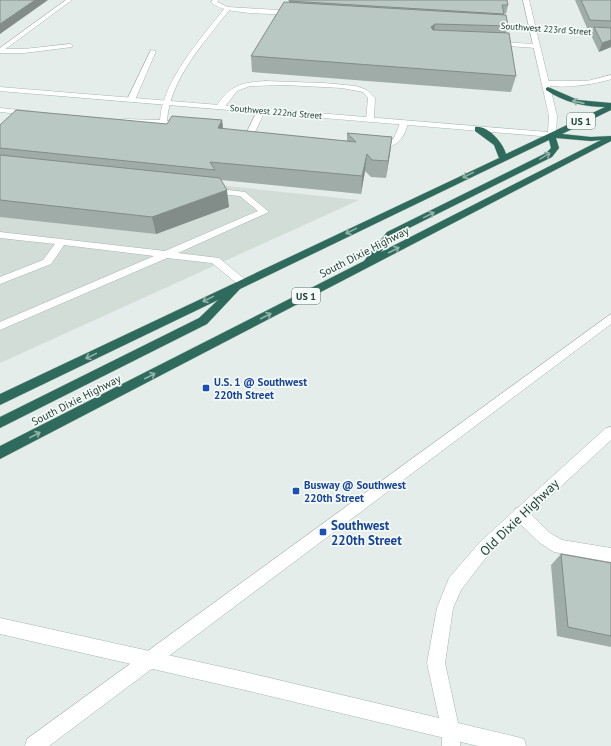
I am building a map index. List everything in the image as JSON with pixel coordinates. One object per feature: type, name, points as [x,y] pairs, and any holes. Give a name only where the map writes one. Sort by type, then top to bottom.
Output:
[{"type":"highway","points":[[547,86],[565,99],[580,103],[611,106]]},
{"type":"highway","name":"US 1","points":[[0,400],[611,106]]},
{"type":"highway","points":[[478,129],[492,137],[500,145],[503,158]]},
{"type":"highway","points":[[367,264],[390,234],[549,155],[555,148],[552,135],[591,139],[611,137]]},
{"type":"highway","name":"South Dixie Highway","points":[[0,453],[611,137]]},
{"type":"highway","points":[[0,423],[203,321],[243,283]]},
{"type":"street","points":[[0,51],[69,0]]},
{"type":"street","points":[[526,0],[553,116],[552,135]]},
{"type":"street","points":[[217,3],[227,9],[298,13]]},
{"type":"street","points":[[163,122],[162,114],[166,103],[185,64],[227,9]]},
{"type":"street","name":"Southwest 223rd Street","points":[[485,25],[611,33]]},
{"type":"street","points":[[488,44],[536,46]]},
{"type":"street","points":[[0,51],[24,51],[70,46]]},
{"type":"street","points":[[131,100],[153,51]]},
{"type":"street","points":[[547,86],[602,81],[611,77]]},
{"type":"street","points":[[602,81],[611,84]]},
{"type":"street","points":[[220,107],[226,96],[240,86],[256,83],[275,82],[347,87],[366,92],[372,98],[370,120]]},
{"type":"street","name":"Southwest 222nd Street","points":[[0,89],[552,135]]},
{"type":"street","points":[[0,110],[37,114]]},
{"type":"street","points":[[261,111],[246,133],[273,136]]},
{"type":"street","points":[[114,120],[163,122],[191,128]]},
{"type":"street","points":[[365,144],[381,145],[392,143],[401,137],[404,123]]},
{"type":"street","points":[[0,326],[264,212],[242,194],[203,190]]},
{"type":"street","points":[[0,235],[215,260],[243,283]]},
{"type":"street","points":[[0,281],[47,262],[62,242]]},
{"type":"street","points":[[34,746],[611,318]]},
{"type":"street","name":"Old Dixie Highway","points":[[451,739],[436,663],[445,608],[455,584],[486,546],[611,432]]},
{"type":"street","points":[[520,514],[545,538],[559,547],[611,555]]},
{"type":"street","points":[[0,626],[150,660],[451,739],[517,746]]},
{"type":"shaded area","points":[[0,162],[359,200],[0,363]]},
{"type":"building","points":[[0,0],[35,0],[0,24]]},
{"type":"building","points":[[289,0],[507,0],[508,5],[502,5],[504,14]]},
{"type":"building","points":[[581,0],[611,0],[611,21],[590,20]]},
{"type":"building","points":[[284,2],[506,15],[508,26],[435,24],[431,27],[433,30],[509,33],[516,76],[251,56]]},
{"type":"building","points":[[594,27],[611,28],[611,40],[602,43]]},
{"type":"building","points":[[16,110],[167,124],[172,116],[222,120],[218,128],[356,142],[347,133],[392,137],[388,161],[372,160],[367,154],[362,176],[210,162],[215,170],[0,148],[0,125]]},
{"type":"building","points":[[0,155],[220,178],[227,190],[152,217],[0,200]]},
{"type":"building","points":[[561,554],[611,563],[611,636],[568,627]]},
{"type":"place","name":"U.S. 1 @ Southwest 220th Street","points":[[206,388]]},
{"type":"place","name":"Busway @ Southwest 220th Street","points":[[296,491]]},
{"type":"place","name":"Southwest 220th Street","points":[[323,532]]}]
